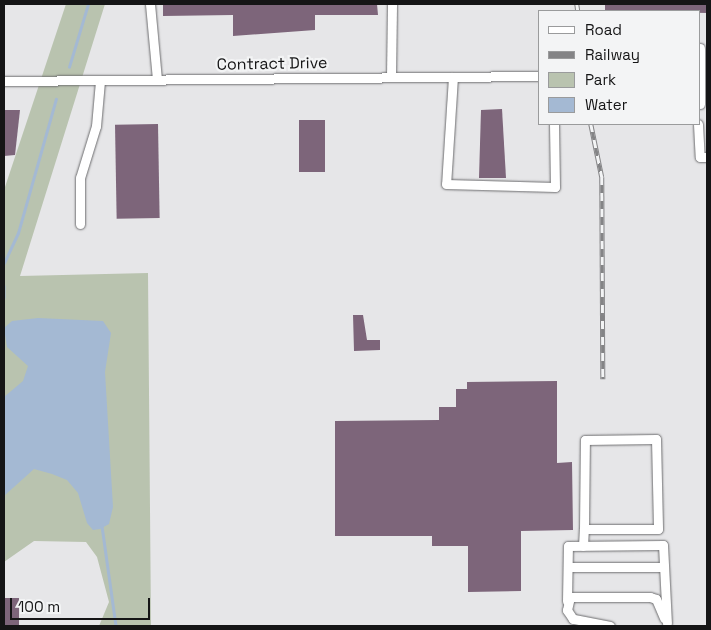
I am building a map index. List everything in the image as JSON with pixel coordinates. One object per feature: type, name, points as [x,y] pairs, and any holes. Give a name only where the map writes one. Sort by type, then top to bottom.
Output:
[{"type":"street","points":[[150,4],[157,80]]},
{"type":"street","points":[[391,78],[392,4]]},
{"type":"street","points":[[701,57],[703,75],[701,94]]},
{"type":"street","name":"Contract Drive","points":[[4,81],[538,76]]},
{"type":"street","points":[[453,77],[446,184],[554,187],[554,125]]},
{"type":"street","points":[[80,224],[80,178],[96,126],[100,81]]},
{"type":"street","points":[[698,125],[700,157],[707,157]]},
{"type":"street","points":[[583,546],[584,440],[656,439],[658,529],[584,529]]},
{"type":"street","points":[[610,626],[573,619],[567,601],[568,546],[663,545],[668,625]]},
{"type":"street","points":[[568,567],[664,567]]},
{"type":"street","points":[[567,601],[570,597],[650,597],[656,599],[668,625]]},
{"type":"green space","points":[[66,4],[105,4],[20,276],[148,273],[151,626],[99,626],[109,602],[97,557],[86,542],[34,541],[4,562],[4,190]]},
{"type":"water","points":[[38,318],[103,321],[111,333],[105,372],[113,507],[109,524],[100,529],[93,530],[87,523],[78,493],[67,480],[52,474],[34,469],[4,496],[4,397],[23,381],[28,366],[7,347],[4,328],[12,321]]},
{"type":"building","points":[[163,4],[377,4],[378,15],[315,15],[315,30],[233,36],[233,15],[163,16]]},
{"type":"building","points":[[605,4],[707,4],[707,13],[701,13],[701,10],[605,10]]},
{"type":"building","points":[[502,109],[506,178],[479,178],[481,110]]},
{"type":"building","points":[[4,110],[20,110],[15,155],[4,156]]},
{"type":"building","points":[[299,120],[325,120],[325,172],[299,172]]},
{"type":"building","points":[[158,124],[160,218],[117,219],[115,125]]},
{"type":"building","points":[[353,315],[363,315],[367,340],[380,340],[380,350],[354,351]]},
{"type":"building","points":[[557,381],[557,463],[572,462],[573,530],[521,531],[521,591],[468,592],[468,546],[432,546],[432,536],[335,536],[335,421],[439,420],[439,407],[456,407],[456,389],[467,389],[467,382]]},
{"type":"building","points":[[5,598],[19,598],[19,626],[5,626]]},
{"type":"waterway","points":[[69,67],[88,4]]},
{"type":"waterway","points":[[4,263],[18,233],[56,99]]},
{"type":"waterway","points":[[4,286],[4,297]]},
{"type":"waterway","points":[[102,526],[116,626]]},
{"type":"railway","points":[[577,4],[578,10]]},
{"type":"railway","points":[[591,125],[602,177],[603,379]]}]
